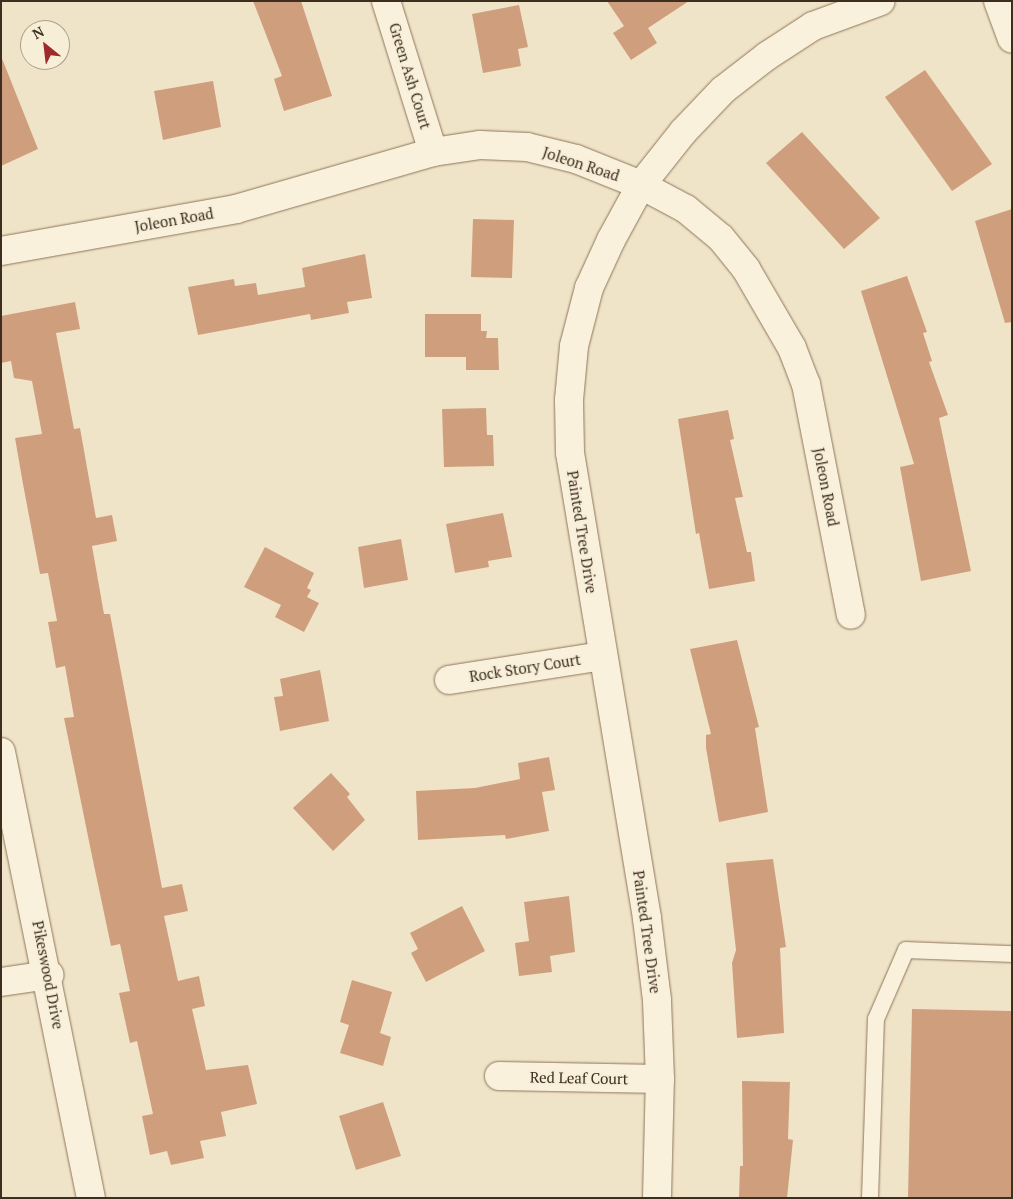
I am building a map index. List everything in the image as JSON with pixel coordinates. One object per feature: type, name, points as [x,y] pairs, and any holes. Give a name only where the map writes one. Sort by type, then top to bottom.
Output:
[{"type":"street","name":"Green Ash Court","points":[[386,1],[433,152]]},
{"type":"street","name":"Painted Tree Drive","points":[[657,1198],[660,1079],[647,918],[602,656],[570,453],[568,400],[574,346],[589,288],[641,185],[683,132],[723,90],[813,26],[881,1]]},
{"type":"street","points":[[998,1],[1012,39]]},
{"type":"street","name":"Joleon Road","points":[[1,250],[236,208],[433,152],[480,145],[527,147],[576,159],[641,185],[686,209],[721,238],[746,269],[792,348],[806,384],[851,615]]},
{"type":"street","name":"Rock Story Court","points":[[449,680],[602,656]]},
{"type":"street","name":"Pikeswood Drive","points":[[1,752],[49,975],[91,1198]]},
{"type":"street","points":[[1,982],[49,975]]},
{"type":"street","name":"Red Leaf Court","points":[[499,1076],[660,1079]]},
{"type":"lane","points":[[870,1198],[876,1019],[906,950],[1012,954]]},
{"type":"building","points":[[253,1],[301,1],[332,96],[284,111],[274,79],[282,76]]},
{"type":"building","points":[[607,1],[689,1],[648,28],[657,43],[631,60],[613,33],[624,26]]},
{"type":"building","points":[[519,5],[528,47],[518,49],[521,66],[483,73],[472,14]]},
{"type":"building","points":[[1,56],[38,149],[1,166]]},
{"type":"building","points":[[925,70],[992,164],[952,191],[885,97]]},
{"type":"building","points":[[213,81],[221,127],[163,140],[154,91]]},
{"type":"building","points":[[802,132],[880,218],[844,249],[766,163]]},
{"type":"building","points":[[1012,209],[1012,322],[1005,323],[975,221]]},
{"type":"building","points":[[473,219],[514,220],[512,278],[471,277]]},
{"type":"building","points":[[365,254],[372,298],[347,302],[349,313],[311,320],[310,314],[198,335],[188,287],[234,279],[235,286],[256,283],[258,295],[305,287],[302,268]]},
{"type":"building","points":[[907,276],[927,332],[923,333],[932,361],[929,362],[948,415],[939,418],[971,571],[921,581],[900,467],[914,464],[861,291]]},
{"type":"building","points":[[75,302],[80,329],[56,333],[74,429],[80,428],[96,518],[112,515],[117,541],[92,546],[104,614],[110,614],[162,888],[182,884],[188,911],[164,916],[178,981],[199,976],[205,1006],[192,1009],[206,1070],[248,1065],[257,1104],[221,1112],[226,1136],[200,1141],[204,1158],[171,1165],[167,1151],[150,1155],[142,1116],[153,1114],[137,1041],[130,1043],[119,993],[130,991],[120,944],[111,946],[64,718],[74,717],[65,666],[56,668],[48,622],[57,621],[48,573],[40,574],[15,438],[42,434],[32,381],[14,378],[11,361],[1,363],[1,316]]},
{"type":"building","points":[[425,314],[481,314],[481,331],[487,331],[486,338],[498,338],[499,370],[466,370],[466,357],[425,357]]},
{"type":"building","points":[[486,408],[487,435],[493,435],[494,466],[444,467],[442,409]]},
{"type":"building","points":[[728,410],[734,439],[730,440],[743,497],[735,498],[747,552],[751,552],[755,581],[709,589],[699,533],[696,534],[678,419]]},
{"type":"building","points":[[503,513],[512,557],[488,561],[489,567],[455,573],[446,524]]},
{"type":"building","points":[[401,539],[408,580],[364,588],[358,547]]},
{"type":"building","points":[[265,547],[314,573],[307,588],[311,590],[307,597],[319,603],[304,632],[275,617],[281,605],[244,587]]},
{"type":"building","points":[[737,640],[759,727],[755,728],[768,812],[719,822],[706,748],[706,735],[711,734],[690,649]]},
{"type":"building","points":[[320,670],[329,721],[280,731],[274,697],[283,696],[280,679]]},
{"type":"building","points":[[549,757],[555,790],[542,792],[549,831],[506,839],[505,835],[418,840],[416,791],[475,788],[520,779],[518,763]]},
{"type":"building","points":[[331,773],[350,794],[347,797],[365,820],[333,851],[293,808]]},
{"type":"building","points":[[773,859],[786,947],[780,948],[784,1033],[737,1038],[732,963],[736,950],[726,863]]},
{"type":"building","points":[[569,896],[575,952],[550,956],[552,972],[519,976],[515,943],[529,941],[524,902]]},
{"type":"building","points":[[462,906],[485,951],[426,982],[411,953],[418,949],[410,933]]},
{"type":"building","points":[[352,980],[392,992],[380,1033],[391,1037],[383,1066],[340,1053],[349,1025],[340,1022]]},
{"type":"building","points":[[912,1009],[1012,1011],[1012,1198],[908,1198]]},
{"type":"building","points":[[742,1081],[790,1082],[788,1139],[793,1140],[787,1198],[739,1198],[740,1166],[743,1166]]},
{"type":"building","points":[[383,1102],[401,1156],[356,1170],[339,1116]]}]
